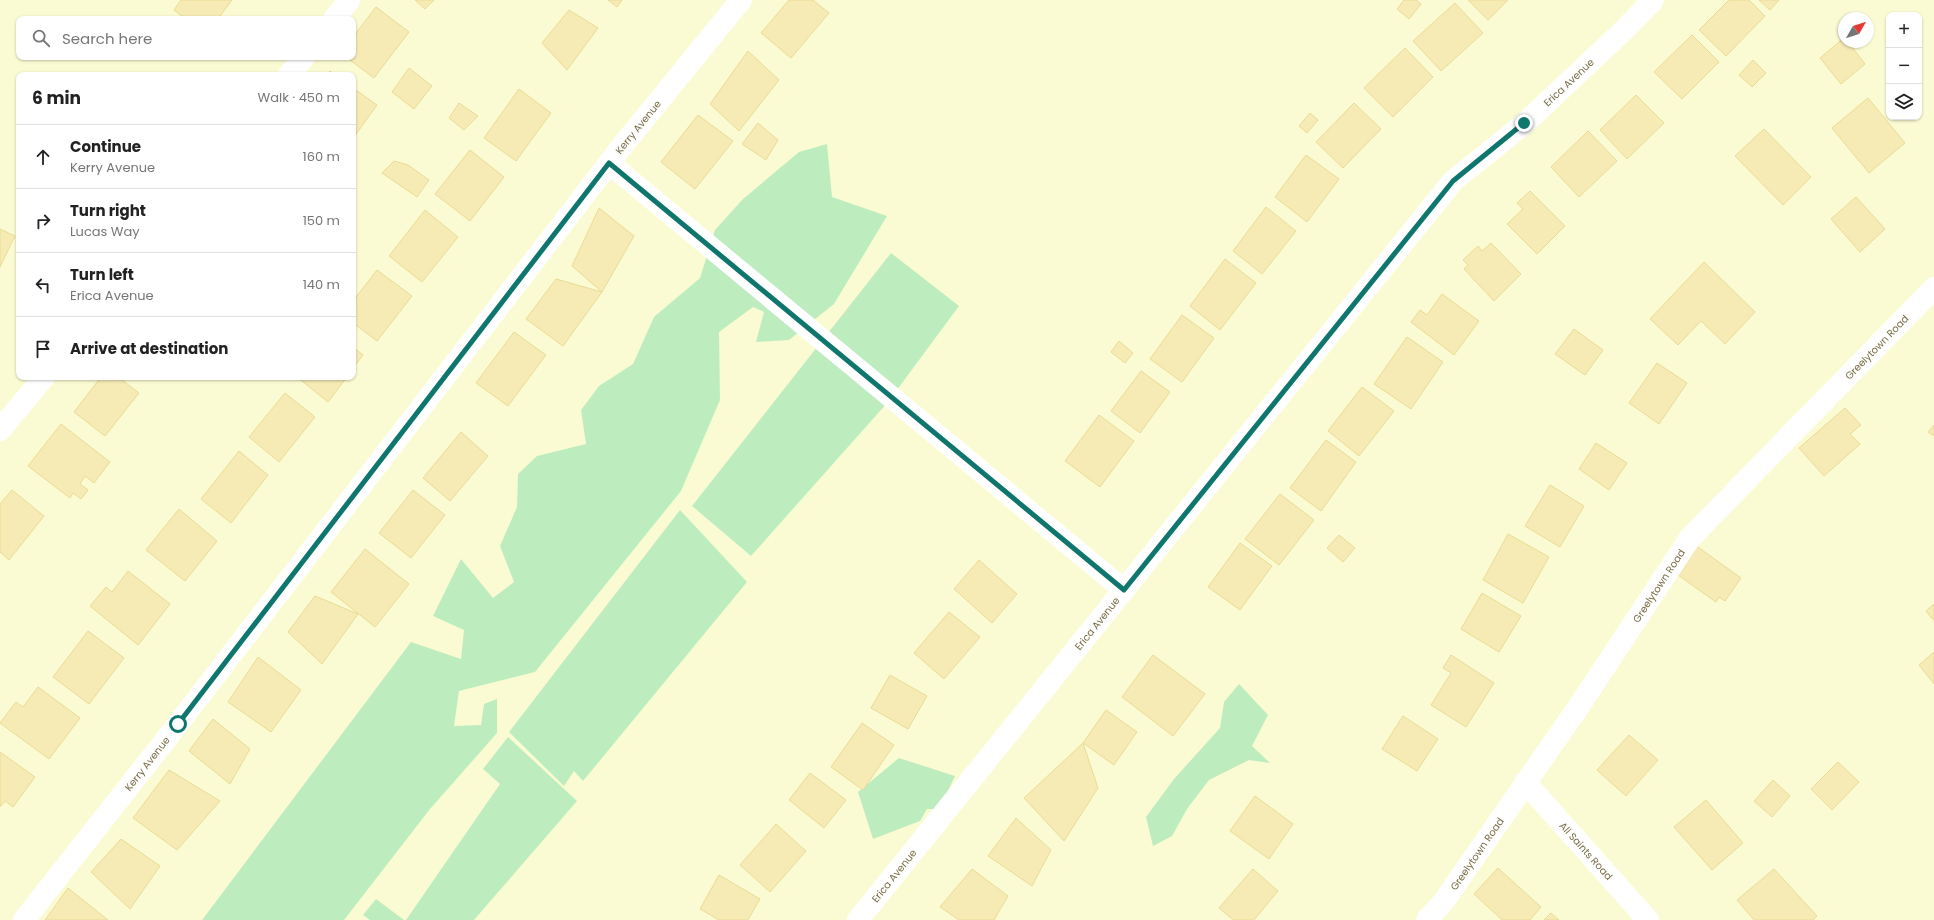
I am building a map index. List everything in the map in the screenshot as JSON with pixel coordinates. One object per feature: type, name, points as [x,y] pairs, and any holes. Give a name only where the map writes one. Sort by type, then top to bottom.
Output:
[{"type":"street","points":[[336,16],[349,0]]},
{"type":"street","name":"Kerry Avenue","points":[[24,920],[183,718],[609,163],[741,0]]},
{"type":"street","name":"Erica Avenue","points":[[858,920],[1453,181],[1524,123],[1623,31],[1653,0]]},
{"type":"street","points":[[292,72],[302,60]]},
{"type":"street","points":[[609,163],[1124,590]]},
{"type":"street","name":"Greelytown Road","points":[[1427,920],[1444,901],[1579,706],[1690,538],[1934,288]]},
{"type":"street","points":[[0,430],[42,380]]},
{"type":"street","name":"All Saints Road","points":[[1525,782],[1648,920]]},
{"type":"shaded area","points":[[0,0],[1934,0],[1934,920],[0,920]]},
{"type":"shaded area","points":[[827,144],[832,197],[887,216],[834,304],[789,340],[756,342],[764,312],[753,307],[719,332],[720,400],[681,491],[535,672],[459,691],[454,726],[481,725],[484,704],[497,699],[497,733],[430,809],[344,920],[202,920],[411,642],[461,659],[464,630],[433,616],[461,559],[493,598],[514,582],[500,546],[517,507],[518,474],[537,456],[586,444],[581,410],[599,386],[633,364],[654,317],[700,278],[715,230],[743,199],[799,152]]},
{"type":"shaded area","points":[[891,253],[959,306],[888,402],[751,556],[692,506]]},
{"type":"shaded area","points":[[680,510],[747,582],[583,781],[574,771],[564,786],[509,732]]},
{"type":"shaded area","points":[[1239,684],[1268,715],[1252,746],[1270,763],[1249,760],[1209,780],[1187,809],[1172,836],[1153,846],[1146,817],[1174,779],[1220,728],[1224,702]]},
{"type":"shaded area","points":[[508,737],[577,801],[474,920],[406,920],[500,784],[483,769]]},
{"type":"shaded area","points":[[899,758],[955,776],[939,809],[927,809],[920,821],[873,839],[858,792]]},
{"type":"shaded area","points":[[376,899],[404,920],[370,920],[363,915]]},
{"type":"building","points":[[181,0],[232,0],[220,16],[182,16],[174,10]]},
{"type":"building","points":[[415,0],[434,0],[425,9]]},
{"type":"building","points":[[608,0],[622,0],[617,7]]},
{"type":"building","points":[[789,0],[813,0],[829,13],[791,58],[761,33]]},
{"type":"building","points":[[1404,0],[1416,0],[1421,4],[1409,19],[1397,9]]},
{"type":"building","points":[[1468,0],[1508,0],[1488,20]]},
{"type":"building","points":[[1729,0],[1749,0],[1765,16],[1726,56],[1699,30]]},
{"type":"building","points":[[1759,0],[1779,0],[1770,10]]},
{"type":"building","points":[[1455,3],[1483,33],[1441,71],[1413,41]]},
{"type":"building","points":[[376,7],[409,32],[374,78],[350,60],[356,60],[356,33]]},
{"type":"building","points":[[569,10],[598,28],[567,70],[542,43]]},
{"type":"building","points":[[1692,35],[1719,62],[1682,99],[1654,72]]},
{"type":"building","points":[[1838,43],[1838,48],[1853,48],[1865,64],[1841,84],[1820,58]]},
{"type":"building","points":[[1405,48],[1433,77],[1393,117],[1364,88]]},
{"type":"building","points":[[748,51],[779,80],[739,131],[710,104]]},
{"type":"building","points":[[1753,60],[1766,73],[1752,87],[1739,75]]},
{"type":"building","points":[[409,68],[432,86],[414,109],[392,92]]},
{"type":"building","points":[[519,89],[551,113],[516,161],[484,138]]},
{"type":"building","points":[[356,90],[377,105],[356,134]]},
{"type":"building","points":[[1636,95],[1664,123],[1627,159],[1600,130]]},
{"type":"building","points":[[1868,98],[1905,143],[1869,173],[1832,128]]},
{"type":"building","points":[[459,103],[478,116],[464,130],[449,118]]},
{"type":"building","points":[[1354,103],[1381,129],[1343,168],[1316,142]]},
{"type":"building","points":[[1310,113],[1318,120],[1307,133],[1299,126]]},
{"type":"building","points":[[698,115],[733,141],[695,189],[661,162]]},
{"type":"building","points":[[758,123],[778,140],[766,160],[742,144]]},
{"type":"building","points":[[1764,129],[1811,177],[1783,205],[1735,156]]},
{"type":"building","points":[[1588,131],[1617,161],[1579,197],[1551,167]]},
{"type":"building","points":[[470,150],[504,177],[470,221],[435,194]]},
{"type":"building","points":[[1306,155],[1339,179],[1307,222],[1275,197]]},
{"type":"building","points":[[394,161],[408,165],[429,180],[417,197],[382,173]]},
{"type":"building","points":[[1530,191],[1565,226],[1537,254],[1507,224],[1523,209],[1517,203]]},
{"type":"building","points":[[1856,197],[1885,229],[1860,252],[1831,219]]},
{"type":"building","points":[[1266,207],[1296,231],[1262,274],[1233,251]]},
{"type":"building","points":[[599,208],[634,236],[602,292],[572,266]]},
{"type":"building","points":[[425,210],[458,237],[422,282],[389,256]]},
{"type":"building","points":[[0,229],[15,236],[0,267]]},
{"type":"building","points":[[1491,243],[1521,274],[1494,301],[1464,269],[1468,265],[1463,260],[1478,246],[1482,251]]},
{"type":"building","points":[[1225,259],[1256,283],[1220,330],[1190,306]]},
{"type":"building","points":[[1704,262],[1755,312],[1725,344],[1701,321],[1678,345],[1650,319]]},
{"type":"building","points":[[377,270],[412,296],[377,341],[356,325],[356,297]]},
{"type":"building","points":[[556,279],[602,292],[563,346],[526,319]]},
{"type":"building","points":[[1442,294],[1479,321],[1454,355],[1411,322],[1420,310],[1427,315]]},
{"type":"building","points":[[1182,315],[1214,338],[1182,382],[1150,359]]},
{"type":"building","points":[[1574,329],[1603,350],[1585,375],[1555,354]]},
{"type":"building","points":[[514,332],[546,355],[508,406],[476,383]]},
{"type":"building","points":[[1407,337],[1443,362],[1411,409],[1374,384]]},
{"type":"building","points":[[1119,341],[1133,353],[1125,363],[1111,352]]},
{"type":"building","points":[[356,349],[363,355],[356,364]]},
{"type":"building","points":[[1657,363],[1687,383],[1659,424],[1629,403]]},
{"type":"building","points":[[1141,371],[1170,392],[1140,433],[1111,411]]},
{"type":"building","points":[[99,380],[122,380],[139,393],[105,436],[74,412]]},
{"type":"building","points":[[301,380],[345,380],[328,402]]},
{"type":"building","points":[[1362,387],[1394,411],[1359,456],[1328,431]]},
{"type":"building","points":[[285,393],[315,417],[279,462],[249,437]]},
{"type":"building","points":[[1845,408],[1861,425],[1850,434],[1860,444],[1824,476],[1799,448]]},
{"type":"building","points":[[1099,415],[1134,441],[1100,487],[1065,461]]},
{"type":"building","points":[[61,424],[110,462],[94,483],[85,476],[80,484],[88,490],[81,499],[73,493],[70,498],[28,466]]},
{"type":"building","points":[[1934,425],[1934,436],[1928,432]]},
{"type":"building","points":[[461,432],[488,456],[450,501],[423,478]]},
{"type":"building","points":[[1326,440],[1356,462],[1321,511],[1290,488]]},
{"type":"building","points":[[1596,443],[1627,463],[1609,490],[1579,469]]},
{"type":"building","points":[[239,451],[268,475],[231,523],[201,499]]},
{"type":"building","points":[[1550,485],[1584,506],[1560,547],[1525,526]]},
{"type":"building","points":[[12,490],[44,516],[9,560],[0,552],[0,504]]},
{"type":"building","points":[[413,490],[445,515],[411,558],[379,533]]},
{"type":"building","points":[[1280,494],[1314,520],[1279,565],[1245,539]]},
{"type":"building","points":[[179,509],[217,541],[185,581],[146,550]]},
{"type":"building","points":[[1508,534],[1549,557],[1523,603],[1483,580]]},
{"type":"building","points":[[1339,535],[1355,548],[1343,562],[1327,548]]},
{"type":"building","points":[[1240,543],[1272,566],[1240,610],[1208,587]]},
{"type":"building","points":[[1695,545],[1741,578],[1725,601],[1719,597],[1716,602],[1675,573]]},
{"type":"building","points":[[365,549],[409,584],[375,627],[331,592]]},
{"type":"building","points":[[979,560],[1017,594],[992,623],[954,589]]},
{"type":"building","points":[[128,571],[170,604],[138,645],[90,606],[106,587],[112,592]]},
{"type":"building","points":[[1482,593],[1521,616],[1499,652],[1461,629]]},
{"type":"building","points":[[315,596],[358,614],[322,664],[288,632]]},
{"type":"building","points":[[1934,604],[1934,621],[1926,611]]},
{"type":"building","points":[[949,612],[980,637],[944,679],[914,653]]},
{"type":"building","points":[[88,631],[124,658],[89,704],[53,677]]},
{"type":"building","points":[[1934,652],[1934,684],[1919,665]]},
{"type":"building","points":[[1153,655],[1205,694],[1173,736],[1122,697]]},
{"type":"building","points":[[1451,655],[1494,683],[1466,727],[1431,705],[1451,673],[1443,668]]},
{"type":"building","points":[[258,657],[301,690],[271,732],[228,702]]},
{"type":"building","points":[[890,675],[927,696],[908,729],[871,708]]},
{"type":"building","points":[[38,687],[80,718],[49,759],[0,723],[16,702],[23,707]]},
{"type":"building","points":[[1106,710],[1137,732],[1114,765],[1083,743]]},
{"type":"building","points":[[1403,716],[1438,739],[1417,771],[1382,749]]},
{"type":"building","points":[[213,719],[250,749],[230,784],[189,751]]},
{"type":"building","points":[[862,723],[894,745],[863,790],[831,767]]},
{"type":"building","points":[[1629,735],[1658,760],[1626,796],[1597,770]]},
{"type":"building","points":[[1083,743],[1098,788],[1064,841],[1024,798]]},
{"type":"building","points":[[0,752],[35,777],[13,807],[5,801],[0,807]]},
{"type":"building","points":[[1838,762],[1859,782],[1832,810],[1811,789]]},
{"type":"building","points":[[169,770],[220,801],[177,850],[133,818]]},
{"type":"building","points":[[810,773],[846,800],[824,828],[789,800]]},
{"type":"building","points":[[1773,780],[1790,796],[1772,817],[1754,801]]},
{"type":"building","points":[[1255,796],[1293,824],[1269,859],[1230,831]]},
{"type":"building","points":[[1706,800],[1743,843],[1712,870],[1674,827]]},
{"type":"building","points":[[1016,818],[1051,850],[1032,886],[988,856]]},
{"type":"building","points":[[776,824],[806,851],[770,892],[740,865]]},
{"type":"building","points":[[121,839],[160,866],[130,909],[91,872]]},
{"type":"building","points":[[1498,868],[1541,907],[1530,920],[1502,920],[1474,894]]},
{"type":"building","points":[[972,869],[1008,896],[994,920],[959,920],[940,907]]},
{"type":"building","points":[[1253,869],[1278,891],[1254,920],[1233,920],[1219,908]]},
{"type":"building","points":[[1774,869],[1817,916],[1813,920],[1754,920],[1737,900]]},
{"type":"building","points":[[719,875],[760,899],[748,920],[719,920],[700,909]]},
{"type":"building","points":[[68,888],[108,920],[45,920]]},
{"type":"building","points":[[1551,913],[1559,920],[1544,920]]},
{"type":"route","points":[[178,724],[609,163],[1124,590],[1453,181],[1524,123]]}]
